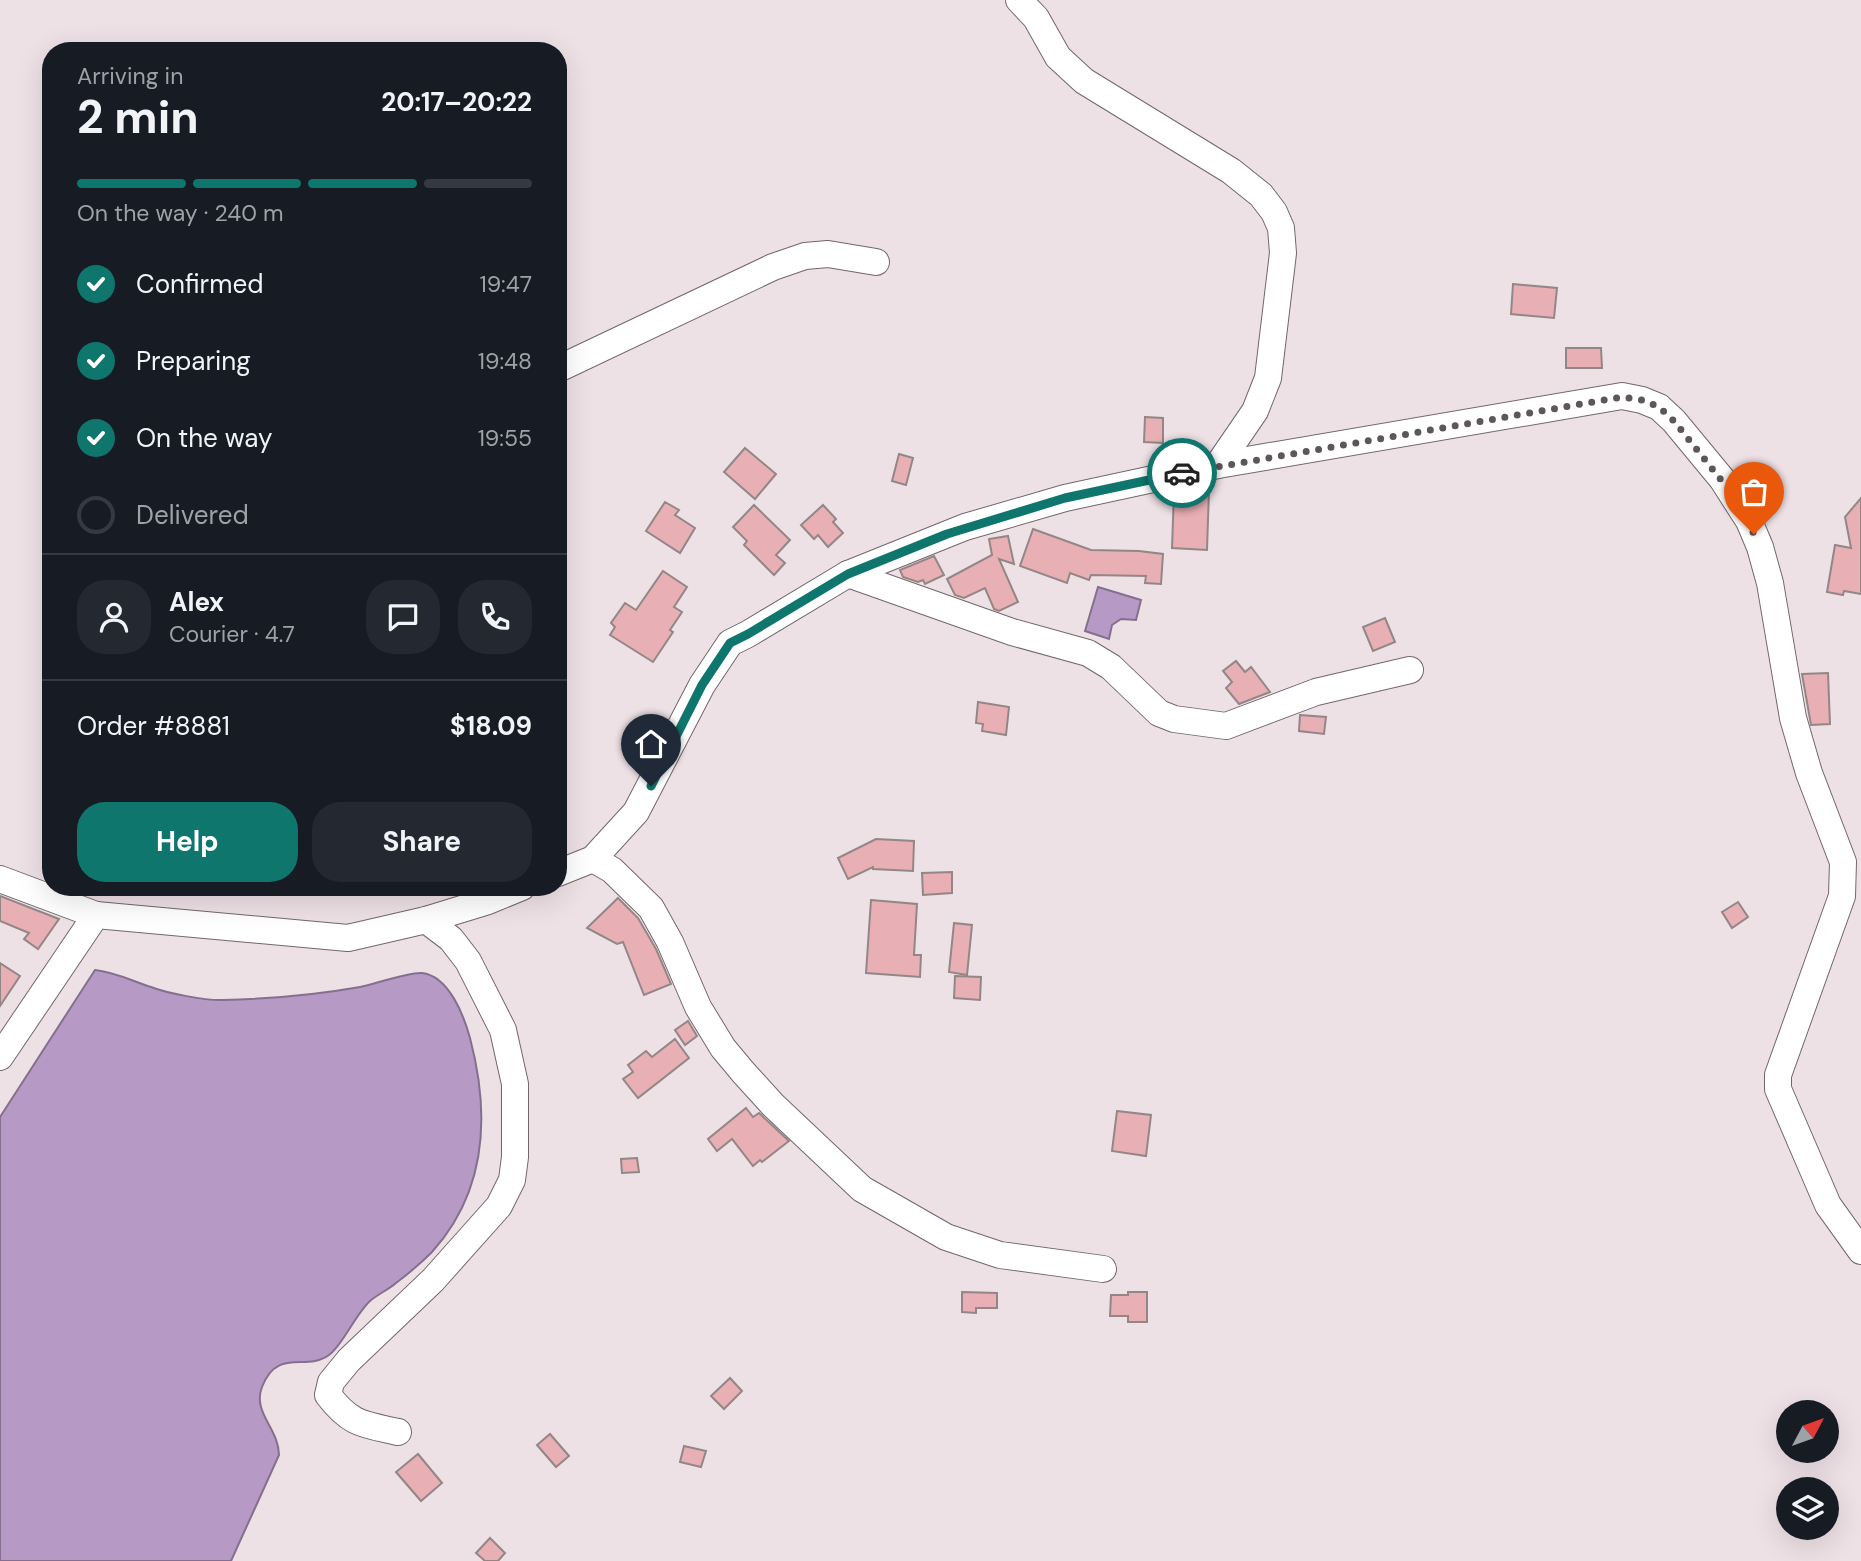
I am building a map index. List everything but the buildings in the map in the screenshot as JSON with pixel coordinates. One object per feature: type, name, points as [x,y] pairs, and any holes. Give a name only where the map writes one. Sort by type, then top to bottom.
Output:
[{"type":"street","points":[[1019,0],[1036,18],[1058,57],[1069,69],[1084,81],[1231,171],[1261,195],[1275,212],[1281,228],[1283,253],[1268,378],[1255,411],[1218,465]]},
{"type":"street","points":[[567,365],[773,267],[805,256],[828,254],[876,262]]},
{"type":"street","points":[[567,869],[593,859],[636,812],[702,685],[730,643],[848,574],[911,547],[1065,498],[1218,465],[1622,397],[1642,400],[1659,407],[1674,421],[1722,479],[1749,521],[1770,583],[1793,718],[1809,773],[1843,862],[1842,897],[1778,1075],[1778,1090],[1828,1205],[1861,1251]]},
{"type":"street","points":[[848,574],[1012,632],[1088,653],[1111,667],[1159,713],[1174,719],[1226,726],[1316,692],[1410,670]]},
{"type":"street","points":[[593,859],[611,870],[651,908],[670,942],[698,1007],[723,1048],[773,1105],[862,1189],[946,1237],[1000,1255],[1103,1269]]},
{"type":"street","points":[[0,879],[42,895]]},
{"type":"street","points":[[45,896],[96,915],[348,938],[426,920],[480,896]]},
{"type":"street","points":[[0,1057],[96,915]]},
{"type":"street","points":[[398,1432],[355,1422],[341,1413],[328,1395],[331,1382],[349,1360],[433,1280],[499,1206],[512,1180],[515,1157],[515,1084],[503,1030],[468,961],[451,939],[426,920]]},
{"type":"shaded area","points":[[1098,587],[1141,600],[1136,620],[1121,619],[1112,625],[1109,639],[1085,631]]},
{"type":"shaded area","points":[[95,970],[166,992],[216,1000],[275,998],[326,992],[422,973],[440,981],[454,998],[470,1038],[480,1095],[481,1123],[479,1151],[464,1204],[432,1252],[370,1301],[334,1351],[320,1360],[284,1364],[268,1375],[262,1387],[260,1405],[275,1437],[279,1455],[231,1561],[0,1561],[0,1117]]},
{"type":"way so far","points":[[1182,473],[1622,397],[1642,400],[1659,407],[1674,421],[1722,479],[1749,521],[1754,534]]},
{"type":"route","points":[[651,786],[702,685],[730,643],[848,574],[911,547],[965,527],[1065,498],[1182,473]]}]
